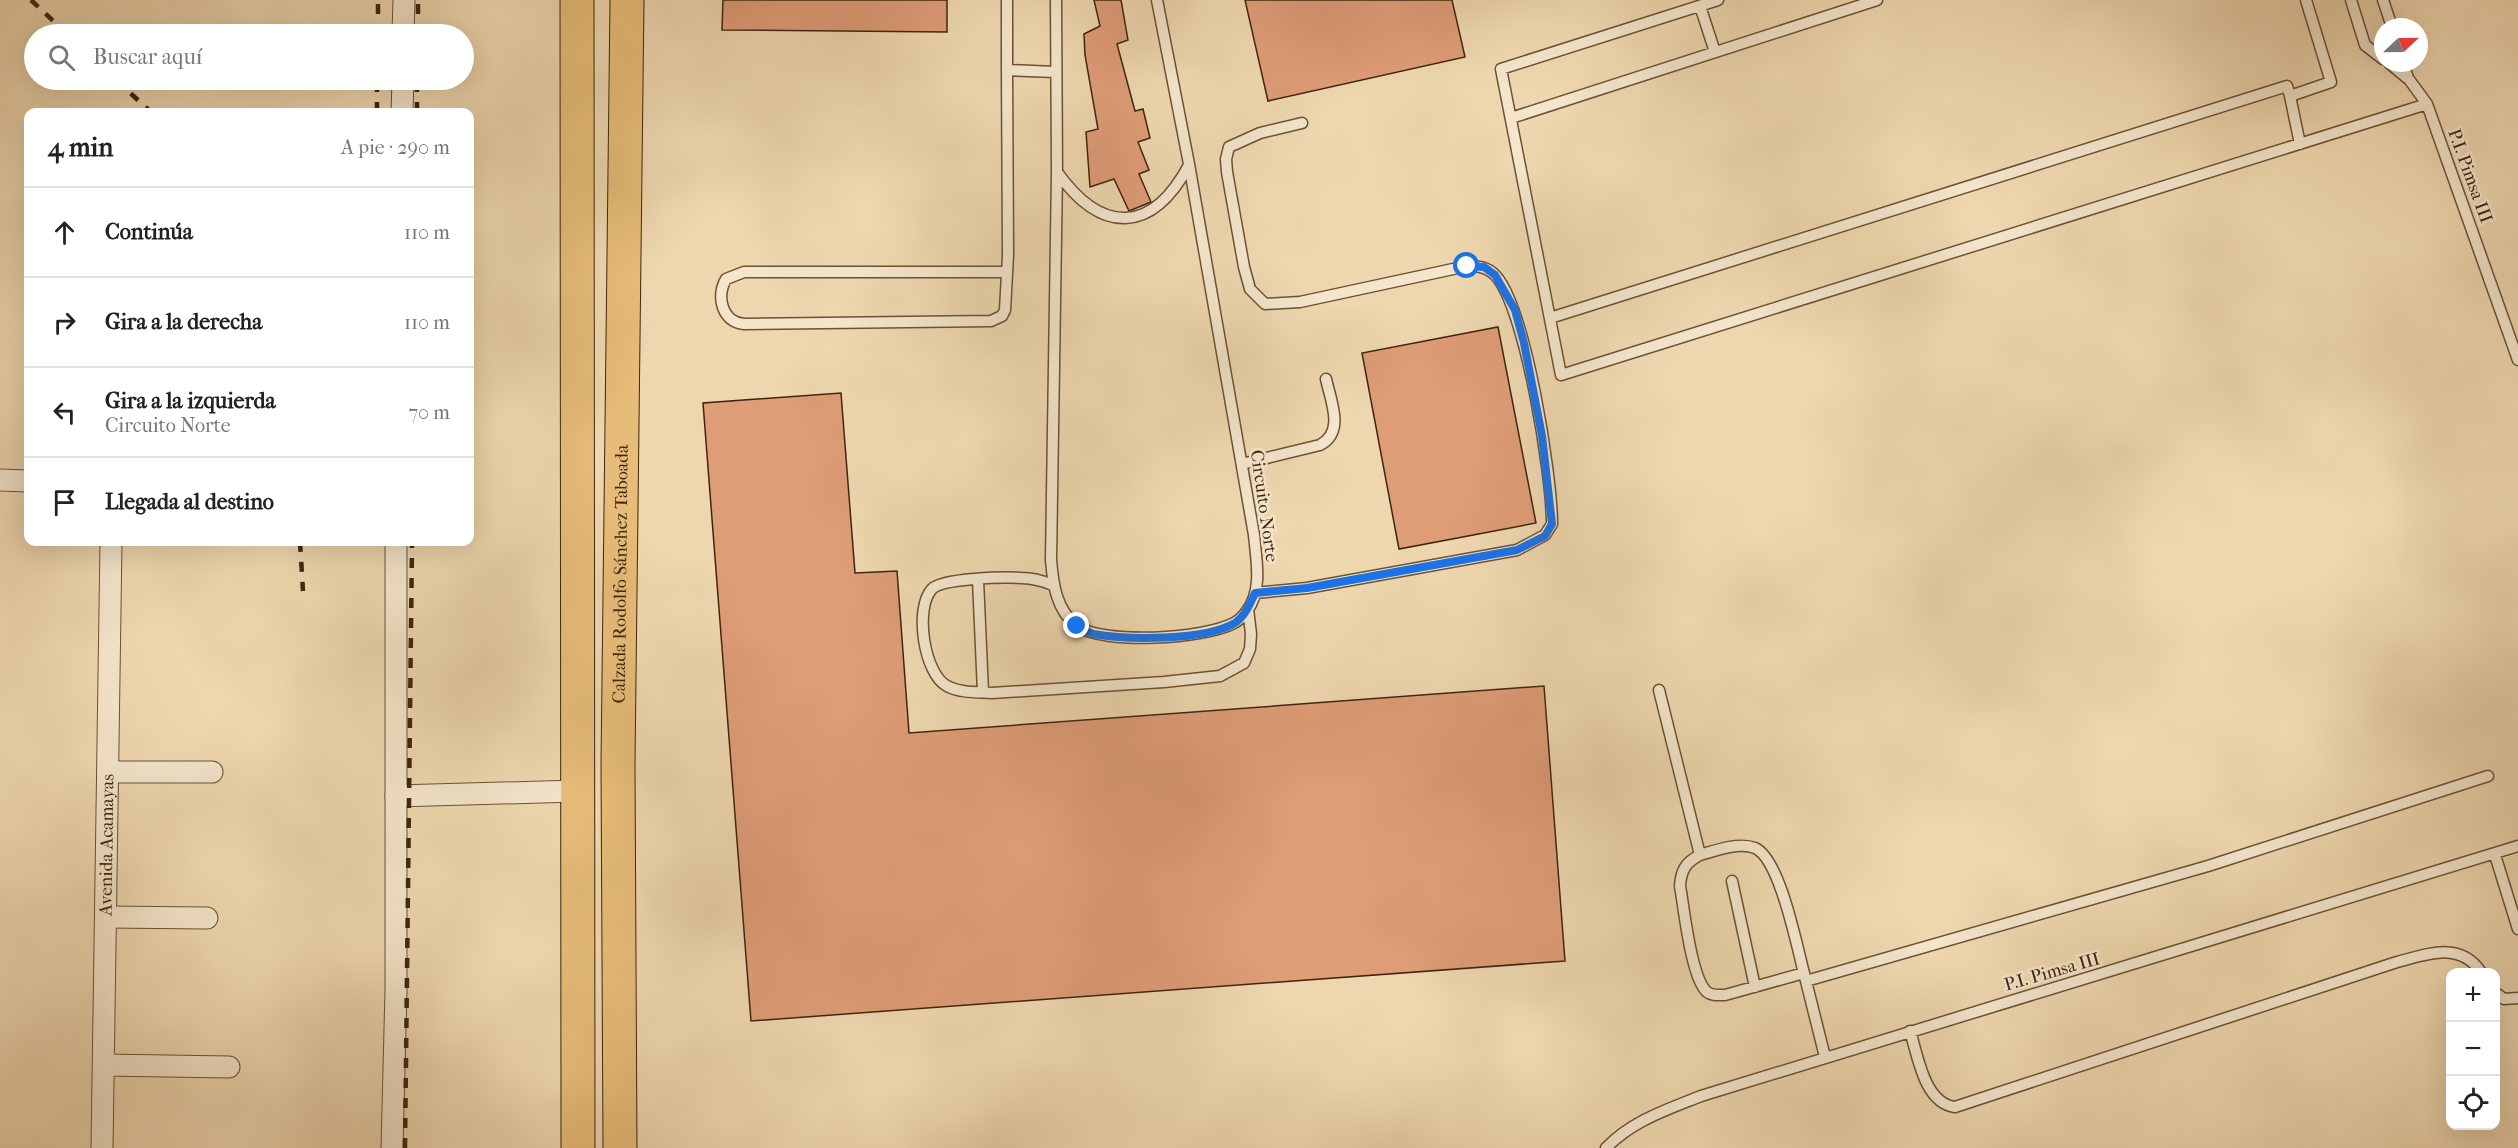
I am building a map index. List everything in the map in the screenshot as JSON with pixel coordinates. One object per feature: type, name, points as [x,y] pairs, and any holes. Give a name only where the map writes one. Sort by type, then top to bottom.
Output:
[{"type":"main road","points":[[576,0],[578,1148]]},
{"type":"main road","name":"Calzada Rodolfo Sánchez Taboada","points":[[620,1148],[618,752],[627,0]]},
{"type":"street","points":[[403,24],[404,0]]},
{"type":"street","points":[[402,90],[402,108]]},
{"type":"street","points":[[0,480],[24,481]]},
{"type":"street","name":"Avenida Acamayas","points":[[102,1148],[111,546]]},
{"type":"street","points":[[392,1148],[396,990],[396,546]]},
{"type":"street","points":[[108,772],[212,772]]},
{"type":"street","points":[[396,796],[577,791]]},
{"type":"street","points":[[106,916],[207,918]]},
{"type":"street","points":[[104,1065],[229,1066]]},
{"type":"lane","points":[[1007,0],[1007,272],[1005,310],[1002,316],[991,321],[744,324],[730,321],[722,301],[726,279],[744,272],[1007,272]]},
{"type":"lane","points":[[1056,0],[1057,172],[1051,560],[1053,585],[1066,615],[1077,626],[1091,633],[1143,638],[1197,634],[1235,622],[1248,609]]},
{"type":"lane","name":"Circuito Norte","points":[[1157,0],[1189,164],[1254,535],[1257,571],[1255,593],[1248,609]]},
{"type":"lane","points":[[1718,0],[1501,69],[1561,375],[2427,104]]},
{"type":"lane","points":[[1511,118],[1876,0]]},
{"type":"lane","points":[[2290,96],[2331,82],[2306,0]]},
{"type":"lane","points":[[2351,0],[2366,45],[2374,52]]},
{"type":"lane","points":[[2383,0],[2389,18]]},
{"type":"lane","points":[[1700,6],[1715,52]]},
{"type":"lane","points":[[1007,70],[1055,72]]},
{"type":"lane","points":[[2400,72],[2408,78]]},
{"type":"lane","points":[[2406,72],[2408,78]]},
{"type":"lane","name":"P.I. Pimsa III","points":[[2408,78],[2427,104],[2518,360]]},
{"type":"lane","points":[[1550,318],[2287,86],[2300,144]]},
{"type":"lane","points":[[1255,593],[1328,584],[1517,550],[1545,536],[1552,524],[1542,436],[1524,343],[1515,310],[1495,275],[1484,267],[1467,266],[1299,302],[1279,304],[1265,304],[1250,290],[1233,215],[1226,159],[1229,147],[1241,140],[1302,123]]},
{"type":"lane","points":[[1057,172],[1069,188],[1092,210],[1109,217],[1122,218],[1154,209],[1178,186],[1189,164]]},
{"type":"lane","points":[[1242,464],[1320,445],[1333,436],[1334,420],[1326,379]]},
{"type":"lane","points":[[1053,585],[1021,578],[942,583],[931,590],[925,603],[923,622],[928,660],[938,680],[947,687],[983,692],[1047,690],[1220,676],[1244,663],[1247,656],[1251,634],[1248,609]]},
{"type":"lane","points":[[978,580],[983,692]]},
{"type":"lane","points":[[1659,690],[1700,855]]},
{"type":"lane","points":[[1824,1056],[1805,977],[1782,890],[1763,853],[1753,847],[1742,846],[1700,855],[1685,865],[1681,874],[1680,886],[1692,951],[1701,984],[1705,990],[1716,995],[1805,977],[2208,866],[2488,776]]},
{"type":"lane","name":"P.I. Pimsa III","points":[[1606,1148],[1620,1134],[1652,1115],[1701,1096],[1824,1056],[2495,855],[2518,846]]},
{"type":"lane","points":[[2495,855],[2518,929]]},
{"type":"lane","points":[[1732,881],[1755,987]]},
{"type":"lane","points":[[1910,1031],[1921,1066],[1936,1098],[1945,1105],[1956,1107],[2397,962],[2427,955],[2453,953],[2468,957],[2478,968]]},
{"type":"lane","points":[[2500,996],[2504,999],[2518,998]]},
{"type":"building","points":[[723,0],[947,0],[947,32],[722,30]]},
{"type":"building","points":[[1094,0],[1121,0],[1128,40],[1117,44],[1135,111],[1143,109],[1150,138],[1138,142],[1149,170],[1139,174],[1151,202],[1129,211],[1114,179],[1090,187],[1086,132],[1098,129],[1085,55],[1084,34],[1100,26]]},
{"type":"building","points":[[1245,0],[1452,0],[1465,57],[1268,101]]},
{"type":"building","points":[[1498,327],[1536,523],[1399,549],[1362,353]]},
{"type":"building","points":[[841,393],[855,573],[897,571],[909,733],[1544,686],[1565,961],[751,1021],[703,403]]},
{"type":"railway","points":[[31,0],[56,24]]},
{"type":"railway","points":[[378,0],[378,24]]},
{"type":"railway","points":[[418,0],[418,24]]},
{"type":"railway","points":[[127,90],[147,108]]},
{"type":"railway","points":[[377,90],[377,108]]},
{"type":"railway","points":[[417,90],[417,108]]},
{"type":"railway","points":[[300,546],[303,591]]},
{"type":"railway","points":[[405,1148],[412,546]]},
{"type":"route","points":[[1077,626],[1091,633],[1143,638],[1197,634],[1235,622],[1248,609],[1255,593],[1307,588],[1517,550],[1545,536],[1552,524],[1552,511],[1542,436],[1524,343],[1515,310],[1495,275],[1484,267],[1467,266]]}]
